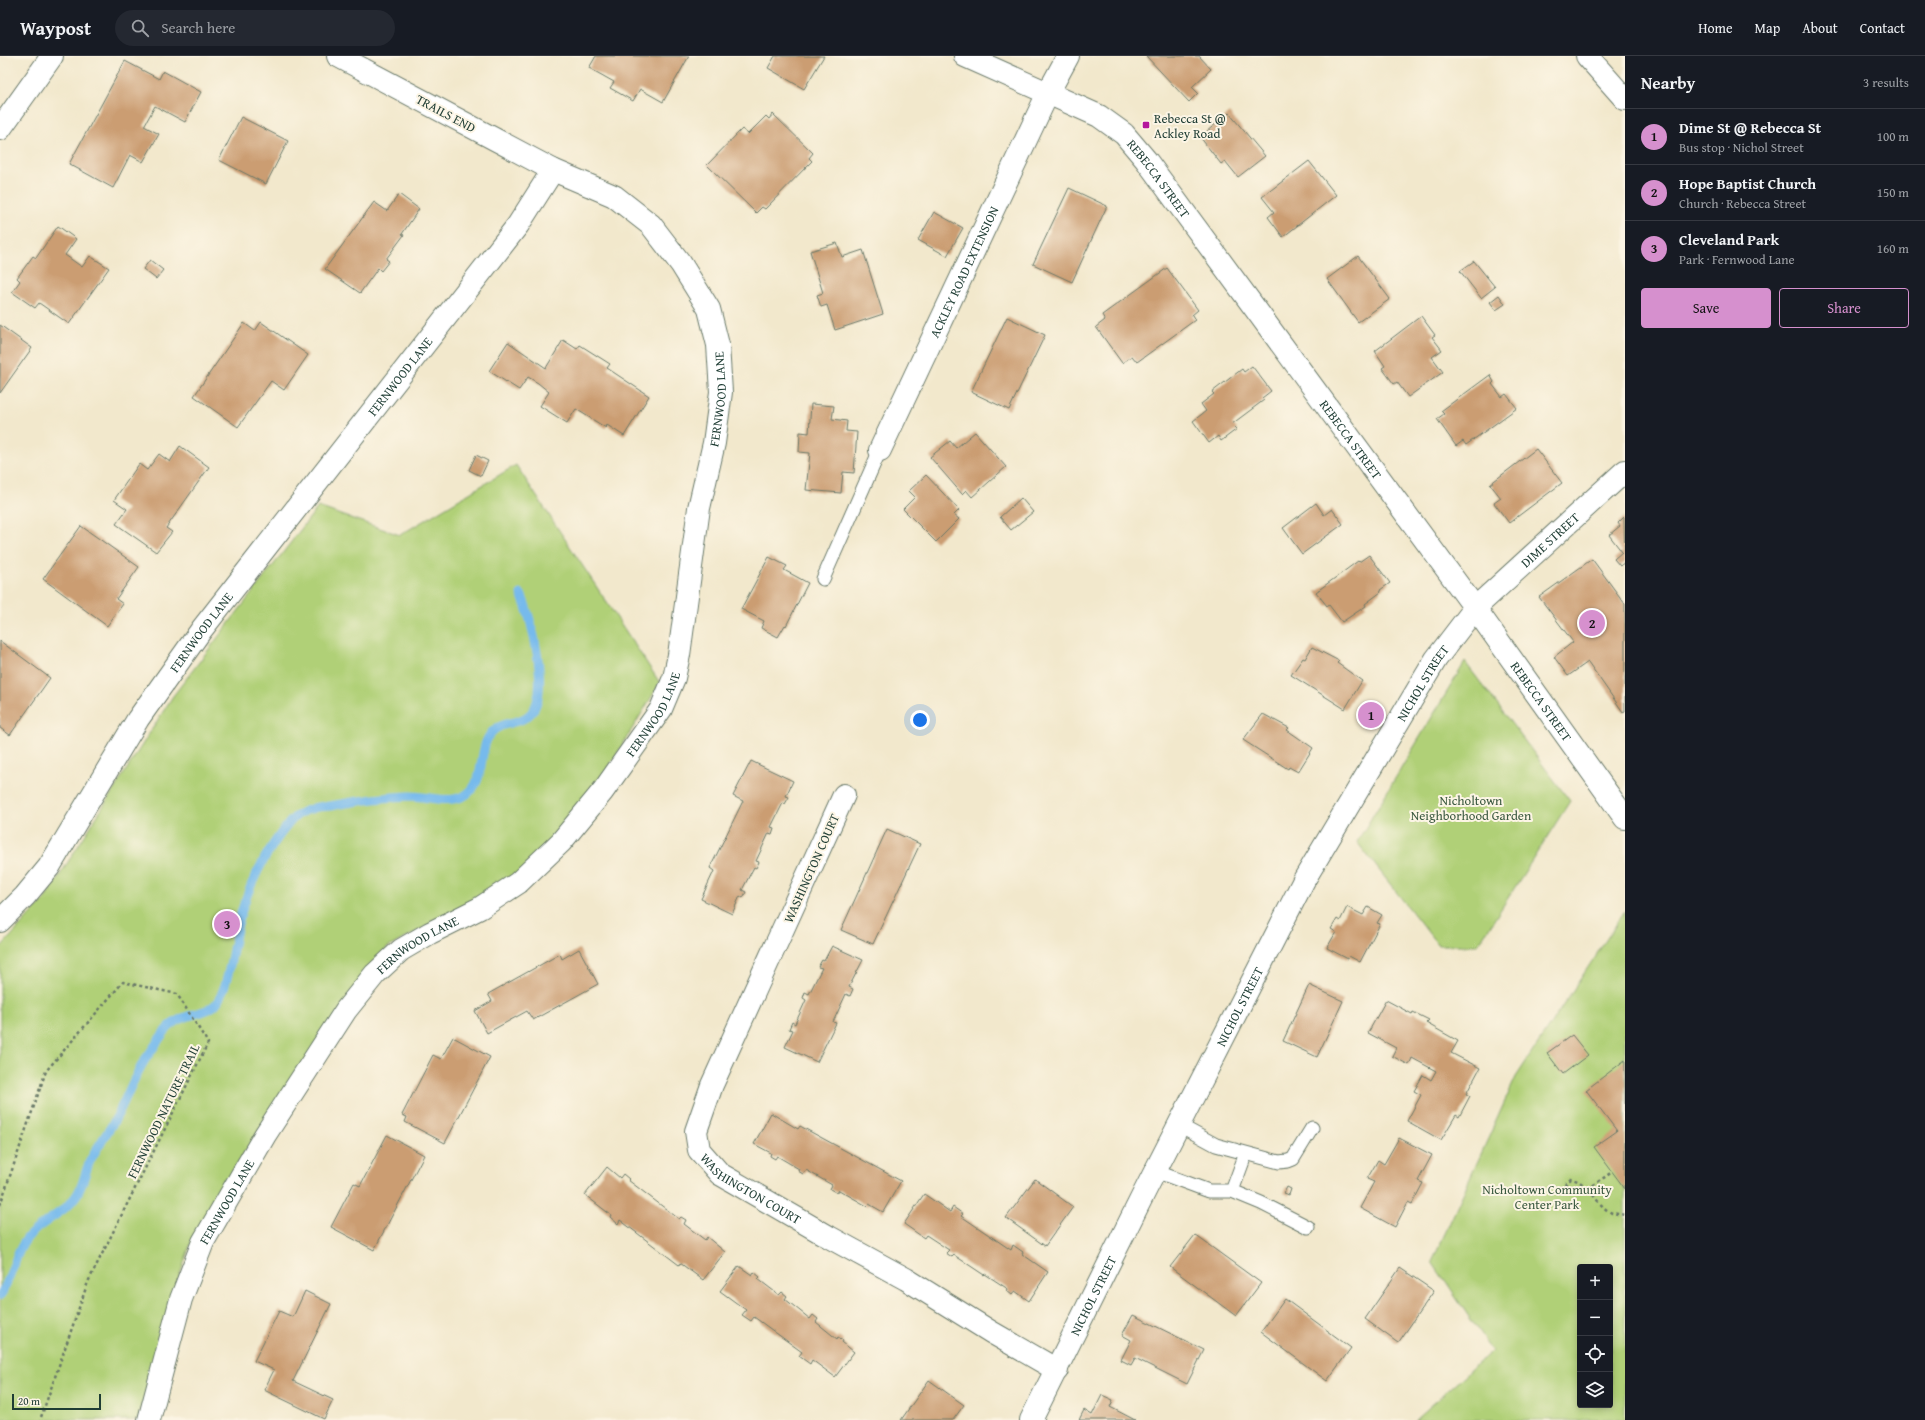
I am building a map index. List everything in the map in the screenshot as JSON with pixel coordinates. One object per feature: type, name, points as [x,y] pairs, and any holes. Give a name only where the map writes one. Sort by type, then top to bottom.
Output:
[{"type":"street","points":[[0,129],[52,56]]},
{"type":"street","name":"TRAILS END","points":[[338,56],[553,170]]},
{"type":"street","name":"REBECCA STREET","points":[[965,56],[1099,116],[1124,134],[1146,160],[1475,608],[1625,818]]},
{"type":"street","name":"ACKLEY ROAD EXTENSION","points":[[880,450],[1048,93],[1068,56]]},
{"type":"street","points":[[1587,56],[1625,99]]},
{"type":"street","name":"FERNWOOD LANE","points":[[0,921],[25,896],[49,867],[138,719],[202,629],[518,225],[553,170],[614,196],[651,225],[680,264],[709,309],[718,345],[721,392],[714,443],[699,508],[679,655],[674,678],[661,709],[603,791],[561,842],[518,883],[480,908],[430,933],[401,950],[375,974],[346,1010],[265,1135],[203,1242],[181,1299],[149,1420]]},
{"type":"street","name":"DIME STREET","points":[[1475,608],[1625,471]]},
{"type":"street","name":"NICHOL STREET","points":[[1031,1420],[1178,1125],[1304,880],[1366,772],[1436,659],[1475,608]]},
{"type":"street","name":"WASHINGTON COURT","points":[[844,795],[712,1085],[696,1132],[699,1150],[720,1174],[829,1238],[906,1279],[991,1332],[1057,1370]]},
{"type":"lane","points":[[823,578],[880,450]]},
{"type":"lane","points":[[1178,1125],[1216,1144],[1279,1162],[1288,1162],[1293,1159],[1312,1128]]},
{"type":"lane","points":[[1232,1191],[1246,1153]]},
{"type":"lane","points":[[1155,1171],[1209,1191],[1232,1191],[1261,1203],[1308,1227]]},
{"type":"path","name":"FERNWOOD NATURE TRAIL","points":[[0,1205],[46,1071],[123,982],[177,994],[208,1043],[88,1282],[40,1420]]},
{"type":"path","points":[[1588,1189],[1612,1172]]},
{"type":"path","points":[[1562,1190],[1566,1183],[1571,1179],[1578,1180],[1612,1213],[1625,1215]]},
{"type":"green space","points":[[516,465],[660,683],[601,780],[526,871],[387,948],[249,1145],[193,1237],[170,1303],[138,1420],[0,1420],[0,948],[44,900],[173,696],[318,507],[400,535]]},
{"type":"green space","name":"Nicholtown Neighborhood Garden","points":[[1465,662],[1570,801],[1478,945],[1438,945],[1357,842]]},
{"type":"green space","name":"Nicholtown Community Center Park","points":[[1625,911],[1625,1420],[1415,1420],[1492,1351],[1432,1262],[1516,1077]]},
{"type":"building","points":[[596,56],[689,56],[663,102],[640,89],[633,101],[610,88],[614,82],[589,68]]},
{"type":"building","points":[[775,56],[824,56],[804,89],[768,68]]},
{"type":"building","points":[[1146,56],[1199,56],[1211,69],[1192,87],[1198,93],[1189,102]]},
{"type":"building","points":[[125,61],[159,79],[163,71],[201,92],[185,122],[155,106],[144,126],[159,134],[143,162],[130,155],[113,188],[69,164]]},
{"type":"building","points":[[1229,113],[1265,156],[1238,177],[1225,161],[1221,164],[1200,137]]},
{"type":"building","points":[[773,114],[813,153],[809,158],[812,161],[765,209],[762,207],[756,213],[707,165],[742,129],[748,134],[766,116],[769,119]]},
{"type":"building","points":[[241,117],[288,141],[266,184],[219,160]]},
{"type":"building","points":[[1309,161],[1336,195],[1283,237],[1268,217],[1274,212],[1262,197]]},
{"type":"building","points":[[1069,188],[1107,206],[1072,282],[1033,264]]},
{"type":"building","points":[[399,194],[419,209],[402,234],[404,235],[386,259],[389,261],[381,271],[378,268],[360,293],[325,269],[374,202],[387,211]]},
{"type":"building","points":[[934,212],[963,228],[947,256],[918,240]]},
{"type":"building","points":[[58,226],[76,239],[65,255],[82,267],[90,256],[109,268],[69,324],[39,303],[35,308],[12,292],[20,281],[17,278],[33,256],[36,258]]},
{"type":"building","points":[[837,243],[842,257],[863,250],[883,314],[835,330],[827,305],[821,307],[817,295],[823,293],[810,251]]},
{"type":"building","points":[[1358,256],[1390,299],[1358,322],[1327,279]]},
{"type":"building","points":[[150,260],[163,270],[156,279],[143,269]]},
{"type":"building","points":[[1474,261],[1495,287],[1481,298],[1460,271]]},
{"type":"building","points":[[1167,268],[1198,310],[1192,315],[1195,320],[1137,362],[1132,356],[1122,363],[1096,327],[1105,320],[1102,315]]},
{"type":"building","points":[[1499,295],[1505,304],[1496,310],[1490,302]]},
{"type":"building","points":[[1421,316],[1435,335],[1432,337],[1442,350],[1432,357],[1443,372],[1408,397],[1397,382],[1394,384],[1382,368],[1385,366],[1375,351]]},
{"type":"building","points":[[1007,317],[1045,335],[1009,410],[971,392]]},
{"type":"building","points":[[261,322],[308,355],[284,390],[271,381],[238,427],[194,396],[244,323],[255,331]]},
{"type":"building","points":[[0,325],[32,348],[0,393]]},
{"type":"building","points":[[563,340],[577,349],[580,345],[610,364],[607,368],[649,396],[624,436],[607,425],[606,428],[576,409],[567,423],[540,406],[549,392],[538,383],[528,377],[519,390],[489,371],[508,342],[546,368]]},
{"type":"building","points":[[1252,366],[1271,391],[1262,398],[1264,400],[1232,424],[1237,429],[1221,441],[1218,436],[1209,443],[1193,421],[1206,411],[1201,404],[1214,394],[1212,392],[1242,369],[1244,372]]},
{"type":"building","points":[[1490,375],[1494,382],[1492,384],[1502,397],[1506,394],[1517,408],[1466,445],[1463,441],[1456,446],[1437,419],[1444,414],[1441,411]]},
{"type":"building","points":[[811,404],[834,406],[832,419],[847,421],[846,431],[857,432],[854,473],[843,472],[841,493],[806,490],[810,453],[799,452],[800,432],[809,433]]},
{"type":"building","points":[[975,432],[1006,467],[972,497],[966,490],[962,494],[930,457],[950,441],[956,448]]},
{"type":"building","points":[[180,446],[209,467],[166,528],[172,532],[156,552],[116,524],[127,509],[114,500],[139,464],[147,470],[159,454],[170,462]]},
{"type":"building","points":[[1536,449],[1562,483],[1509,523],[1494,503],[1501,498],[1490,484]]},
{"type":"building","points":[[476,455],[488,461],[481,476],[469,470]]},
{"type":"building","points":[[926,475],[959,510],[954,515],[959,519],[936,542],[903,509],[915,497],[909,491]]},
{"type":"building","points":[[1021,498],[1033,512],[1011,530],[1000,517]]},
{"type":"building","points":[[1316,503],[1324,515],[1332,509],[1343,524],[1302,554],[1283,528]]},
{"type":"building","points":[[1624,517],[1625,562],[1620,566],[1614,559],[1622,552],[1609,535],[1620,526],[1618,523]]},
{"type":"building","points":[[81,526],[139,567],[116,599],[123,604],[107,626],[43,579]]},
{"type":"building","points":[[1369,555],[1390,583],[1365,604],[1366,606],[1342,622],[1329,605],[1327,606],[1316,592],[1358,561],[1359,562]]},
{"type":"building","points":[[769,557],[787,566],[784,570],[808,583],[786,626],[785,625],[778,637],[761,628],[764,621],[741,609]]},
{"type":"building","points":[[1592,559],[1625,604],[1625,711],[1623,712],[1588,662],[1568,676],[1554,657],[1573,642],[1539,597]]},
{"type":"building","points":[[0,641],[50,678],[10,735],[0,728]]},
{"type":"building","points":[[1312,647],[1339,661],[1337,663],[1362,681],[1345,709],[1291,675],[1303,658],[1305,659]]},
{"type":"building","points":[[1263,714],[1289,728],[1287,730],[1313,748],[1298,772],[1289,767],[1288,769],[1243,740]]},
{"type":"building","points":[[751,761],[793,781],[786,796],[789,797],[785,804],[783,803],[771,827],[774,828],[772,834],[769,833],[756,861],[759,862],[756,868],[754,867],[742,890],[746,892],[743,898],[740,896],[732,914],[701,899],[714,871],[710,868],[743,801],[733,796]]},
{"type":"building","points":[[887,829],[920,844],[873,944],[841,930]]},
{"type":"building","points":[[1347,907],[1363,915],[1368,907],[1382,915],[1377,923],[1380,924],[1360,962],[1349,956],[1348,959],[1327,948],[1336,932],[1331,929],[1337,919],[1340,921]]},
{"type":"building","points":[[832,946],[863,960],[849,987],[853,989],[850,996],[846,994],[833,1022],[836,1023],[817,1062],[785,1047],[793,1030],[789,1029],[792,1022],[795,1024],[806,1000],[803,998],[805,992],[809,994],[822,968],[818,967],[822,960],[824,961]]},
{"type":"building","points":[[579,949],[598,984],[533,1020],[527,1011],[487,1033],[475,1011],[492,1001],[488,994],[560,954],[562,959]]},
{"type":"building","points":[[1309,985],[1343,1001],[1317,1057],[1283,1041]]},
{"type":"building","points":[[1386,1000],[1412,1014],[1413,1012],[1429,1020],[1426,1023],[1458,1041],[1451,1053],[1480,1068],[1466,1094],[1470,1096],[1459,1117],[1456,1115],[1441,1140],[1407,1121],[1421,1095],[1414,1091],[1423,1075],[1431,1080],[1436,1071],[1412,1058],[1409,1065],[1392,1056],[1396,1048],[1368,1033]]},
{"type":"building","points":[[1572,1035],[1588,1055],[1563,1074],[1547,1053]]},
{"type":"building","points":[[453,1037],[490,1057],[445,1143],[405,1122],[407,1117],[402,1115],[433,1055],[441,1059]]},
{"type":"building","points":[[1625,1060],[1625,1189],[1594,1147],[1617,1131],[1586,1090]]},
{"type":"building","points":[[771,1113],[798,1129],[800,1126],[901,1181],[883,1212],[869,1204],[867,1206],[839,1190],[837,1193],[830,1189],[832,1185],[806,1170],[803,1174],[798,1171],[799,1169],[777,1156],[775,1159],[770,1156],[771,1153],[754,1144]]},
{"type":"building","points":[[387,1135],[424,1155],[374,1250],[331,1227],[354,1183],[360,1186]]},
{"type":"building","points":[[1399,1138],[1432,1155],[1418,1181],[1423,1183],[1412,1204],[1408,1202],[1395,1227],[1360,1208],[1374,1182],[1367,1179],[1378,1160],[1384,1164]]},
{"type":"building","points":[[607,1167],[620,1178],[623,1174],[629,1179],[628,1180],[679,1219],[681,1217],[686,1220],[684,1224],[705,1240],[707,1237],[725,1252],[703,1280],[680,1263],[679,1265],[620,1220],[618,1224],[610,1217],[611,1215],[585,1195]]},
{"type":"building","points":[[1035,1179],[1073,1207],[1045,1246],[1006,1218]]},
{"type":"building","points":[[1287,1187],[1291,1189],[1289,1195],[1284,1193]]},
{"type":"building","points":[[924,1194],[950,1212],[953,1207],[963,1214],[961,1216],[1011,1250],[1013,1245],[1023,1252],[1022,1254],[1048,1272],[1029,1301],[1015,1291],[1012,1295],[1007,1291],[1008,1289],[985,1274],[984,1275],[954,1255],[952,1257],[946,1253],[949,1250],[926,1235],[924,1238],[904,1224]]},
{"type":"building","points":[[1195,1235],[1261,1283],[1236,1316],[1170,1267]]},
{"type":"building","points":[[739,1266],[752,1275],[754,1272],[760,1277],[758,1279],[779,1295],[782,1292],[787,1296],[785,1299],[810,1319],[813,1315],[818,1319],[816,1322],[837,1339],[838,1337],[843,1340],[842,1342],[854,1352],[835,1377],[812,1360],[810,1364],[799,1356],[802,1352],[754,1317],[751,1321],[742,1315],[746,1310],[720,1291]]},
{"type":"building","points":[[1400,1268],[1434,1291],[1398,1343],[1365,1319]]},
{"type":"building","points":[[305,1291],[331,1304],[293,1381],[333,1400],[324,1419],[264,1390],[274,1370],[254,1361],[279,1311],[293,1317]]},
{"type":"building","points":[[1285,1299],[1351,1348],[1327,1381],[1261,1332]]},
{"type":"building","points":[[1133,1315],[1204,1350],[1187,1384],[1135,1358],[1131,1365],[1121,1360],[1131,1340],[1122,1335]]},
{"type":"building","points":[[929,1380],[964,1405],[953,1420],[901,1420]]},
{"type":"building","points":[[1102,1395],[1113,1400],[1110,1407],[1135,1420],[1079,1420],[1084,1410],[1092,1415]]},
{"type":"waterway","points":[[0,1296],[19,1251],[27,1238],[65,1208],[79,1192],[91,1159],[117,1116],[144,1061],[167,1029],[176,1021],[209,1009],[218,1001],[228,975],[238,924],[252,883],[265,857],[290,822],[302,812],[318,807],[410,796],[444,800],[464,796],[472,790],[477,782],[488,737],[498,727],[522,719],[530,714],[536,704],[539,690],[538,656],[530,620],[521,594]]},
{"type":"place","name":"Rebecca St @ Ackley Road","points":[[1146,125]]},
{"type":"place","name":"Hope Baptist Church","points":[[1592,623]]},
{"type":"place","name":"Dime St @ Rebecca St","points":[[1371,715]]},
{"type":"place","name":"Cleveland Park","points":[[227,924]]}]
